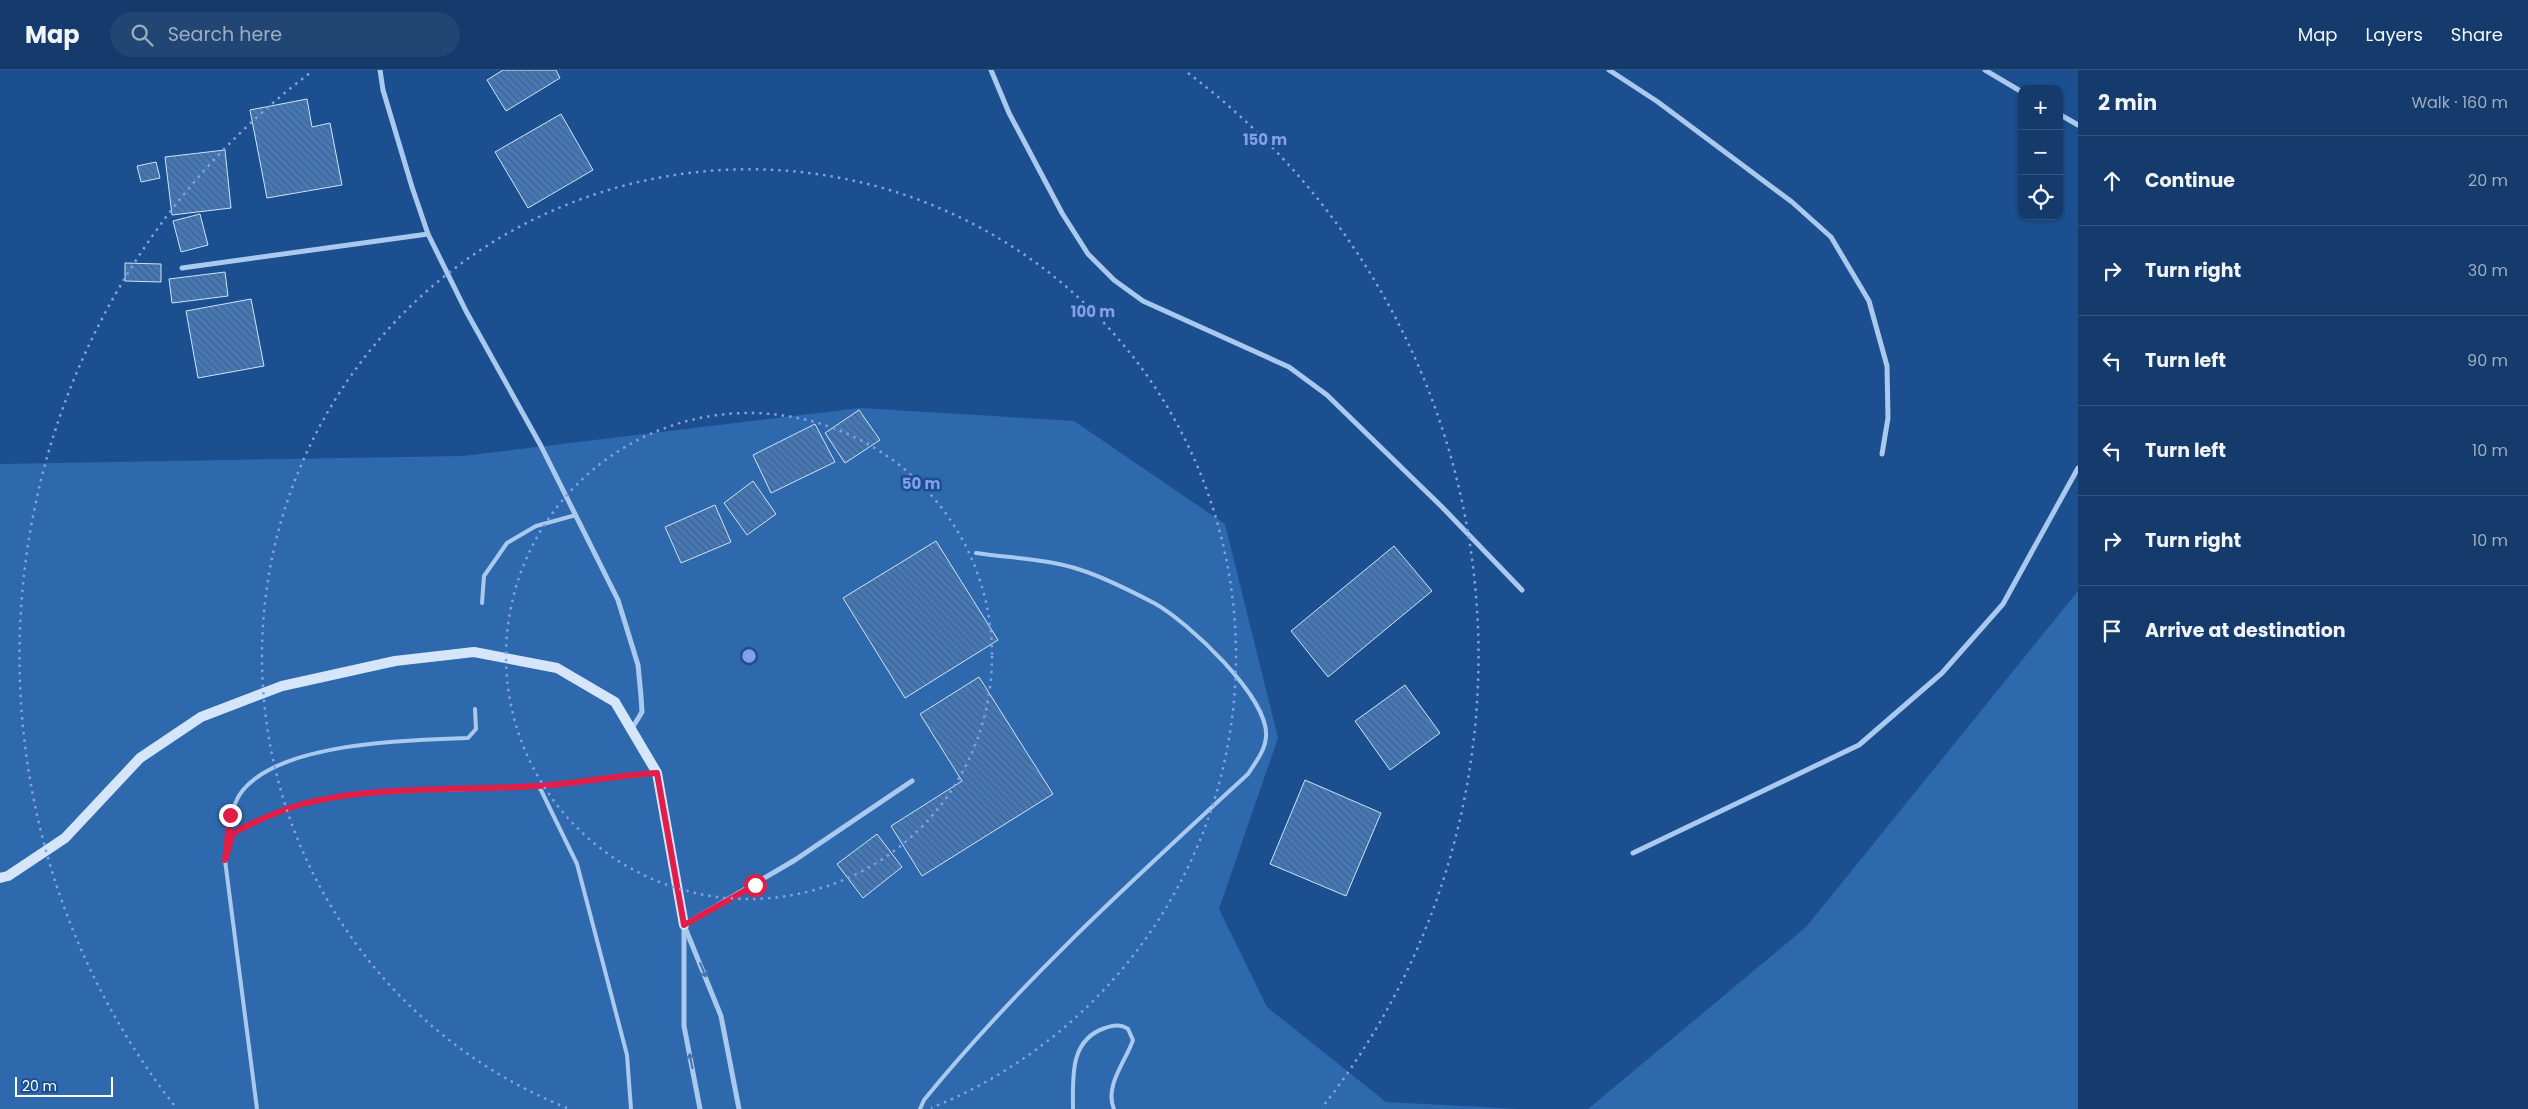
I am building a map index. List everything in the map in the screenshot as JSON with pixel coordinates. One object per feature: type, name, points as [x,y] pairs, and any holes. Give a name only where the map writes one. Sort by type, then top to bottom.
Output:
[{"type":"street","points":[[380,70],[383,90],[428,234],[466,311],[541,446],[618,600],[638,665],[642,712],[631,730]]},
{"type":"street","points":[[991,70],[1009,113],[1062,213],[1088,254],[1114,280],[1143,300],[1289,366],[1327,395],[1423,488],[1522,590]]},
{"type":"street","points":[[1609,70],[1658,102],[1792,202],[1832,237],[1869,301],[1887,366],[1888,418],[1882,454]]},
{"type":"street","points":[[1985,70],[2018,90]]},
{"type":"street","points":[[2063,116],[2078,125]]},
{"type":"street","points":[[182,268],[428,234]]},
{"type":"street","points":[[1633,853],[1859,744],[1942,673],[2003,604],[2078,468]]},
{"type":"street","points":[[0,878],[8,876],[65,838],[140,758],[201,717],[282,686],[395,661],[474,652],[557,668],[615,702],[657,773],[684,925],[684,1026],[700,1109]]},
{"type":"street","points":[[684,925],[795,860],[912,780]]},
{"type":"street","points":[[684,925],[722,1016],[739,1109]]},
{"type":"lane","points":[[482,602],[484,576],[507,543],[536,526],[576,515]]},
{"type":"lane","points":[[920,1109],[924,1100],[977,1038],[1064,946],[1248,774],[1258,759],[1266,737],[1259,709],[1242,682],[1210,649],[1156,604],[1081,570],[976,553]]},
{"type":"lane","points":[[257,1109],[225,860],[230,815],[243,790],[272,767],[315,754],[389,740],[468,738],[476,729],[475,709]]},
{"type":"lane","points":[[225,860],[233,833],[261,818],[301,805],[366,794],[539,786],[620,775],[657,773]]},
{"type":"lane","points":[[539,786],[577,864],[627,1055],[631,1109]]},
{"type":"lane","points":[[1073,1109],[1073,1070],[1077,1054],[1083,1043],[1094,1033],[1117,1025],[1128,1029],[1133,1040],[1113,1087],[1110,1101],[1114,1109]]},
{"type":"shaded area","points":[[860,408],[1074,421],[1225,524],[1278,738],[1219,909],[1267,1007],[1386,1102],[1520,1109],[0,1109],[0,464],[463,456]]},
{"type":"shaded area","points":[[2078,591],[2078,1109],[1588,1109],[1806,927]]},
{"type":"building","points":[[503,70],[556,70],[560,78],[506,111],[487,80]]},
{"type":"building","points":[[307,99],[312,127],[330,123],[342,185],[267,198],[250,110]]},
{"type":"building","points":[[561,114],[593,170],[528,208],[495,152]]},
{"type":"building","points":[[225,150],[231,208],[172,215],[165,157]]},
{"type":"building","points":[[156,162],[160,178],[141,182],[137,166]]},
{"type":"building","points":[[200,214],[208,245],[181,252],[173,221]]},
{"type":"building","points":[[125,263],[161,264],[161,282],[125,281]]},
{"type":"building","points":[[225,272],[228,296],[172,303],[169,279]]},
{"type":"building","points":[[251,299],[264,366],[198,378],[186,311]]},
{"type":"building","points":[[859,410],[880,440],[845,463],[825,433]]},
{"type":"building","points":[[815,424],[835,462],[771,493],[753,455]]},
{"type":"building","points":[[753,481],[776,514],[747,535],[724,503]]},
{"type":"building","points":[[715,505],[731,542],[681,563],[665,527]]},
{"type":"building","points":[[936,541],[998,640],[905,698],[843,598]]},
{"type":"building","points":[[1394,546],[1432,591],[1328,677],[1291,631]]},
{"type":"building","points":[[979,677],[1053,794],[922,876],[891,826],[962,781],[920,714]]},
{"type":"building","points":[[1405,685],[1440,733],[1390,770],[1355,721]]},
{"type":"building","points":[[1305,780],[1381,813],[1346,896],[1270,864]]},
{"type":"building","points":[[877,834],[902,867],[863,898],[837,864]]},
{"type":"route","points":[[230,815],[225,860],[233,833],[261,818],[301,805],[366,794],[539,786],[620,775],[657,773],[684,925],[723,901],[755,885]]}]
